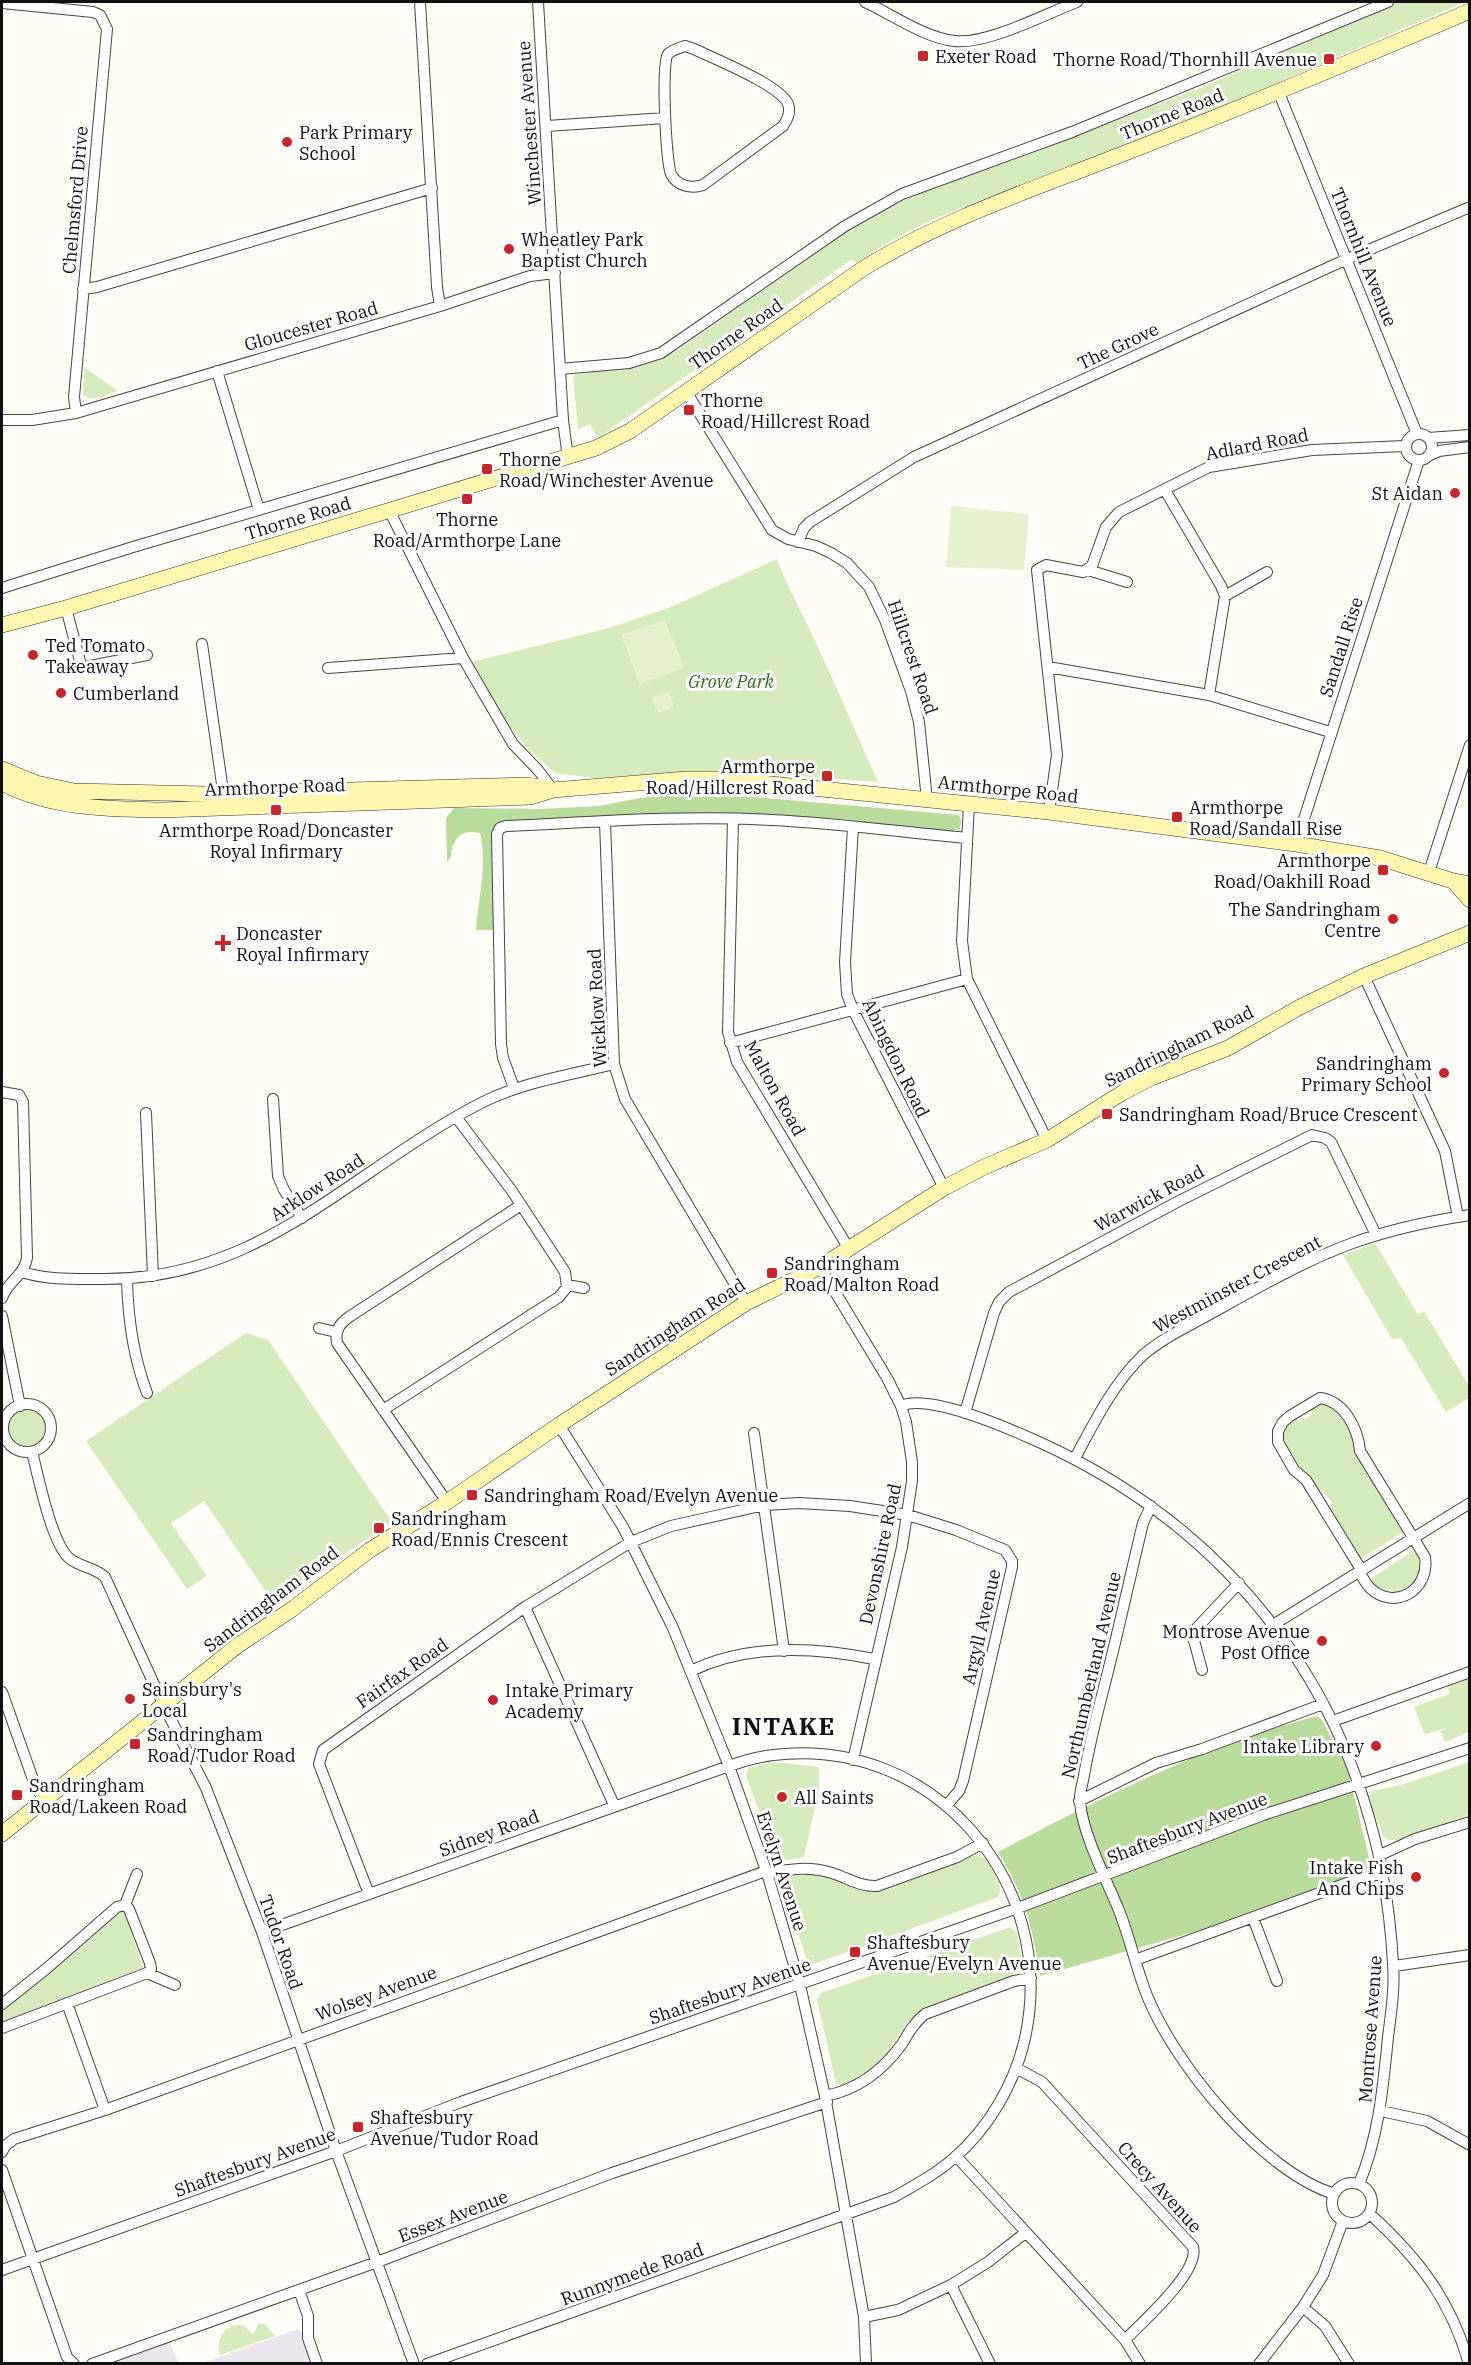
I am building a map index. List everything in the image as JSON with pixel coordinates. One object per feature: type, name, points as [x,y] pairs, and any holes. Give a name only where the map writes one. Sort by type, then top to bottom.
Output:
[{"type":"street","points":[[420,2],[437,287],[441,306]]},
{"type":"street","name":"Winchester Avenue","points":[[538,2],[563,420],[568,458]]},
{"type":"street","points":[[866,2],[934,36],[955,41],[991,36],[1077,2]]},
{"type":"street","name":"Thorne Road","points":[[560,369],[629,363],[661,353],[845,226],[902,194],[1072,132],[1388,2]]},
{"type":"street","name":"Chelmsford Drive","points":[[2,3],[93,12],[100,15],[107,29],[74,397],[76,413]]},
{"type":"street","name":"Thorne Road","points":[[2,625],[66,608],[568,458],[615,440],[687,393],[892,250],[954,221],[1279,93],[1470,11]]},
{"type":"street","points":[[685,46],[777,89],[788,105],[789,116],[783,126],[703,185],[695,187],[686,187],[677,182],[671,173],[665,118],[664,64],[668,54],[685,46]]},
{"type":"street","name":"Thornhill Avenue","points":[[1279,93],[1422,436]]},
{"type":"street","points":[[547,126],[665,118]]},
{"type":"street","points":[[83,289],[97,287],[432,188]]},
{"type":"street","name":"The Grove","points":[[798,542],[804,528],[810,522],[914,457],[1347,259],[1470,207]]},
{"type":"street","name":"Gloucester Road","points":[[76,413],[441,306],[530,276],[555,273]]},
{"type":"street","points":[[216,371],[259,510]]},
{"type":"street","name":"Hillcrest Road","points":[[687,393],[772,530],[777,535],[816,546],[847,563],[869,587],[885,620],[911,691],[919,722],[927,800]]},
{"type":"street","points":[[2,420],[32,420],[76,413]]},
{"type":"street","name":"Thorne Road","points":[[2,588],[563,420]]},
{"type":"street","points":[[1470,435],[1410,437],[1406,446],[1410,457],[1424,458],[1439,452],[1470,447]]},
{"type":"street","points":[[1422,436],[1432,447],[1424,458]]},
{"type":"street","name":"Adlard Road","points":[[1088,570],[1092,566],[1111,519],[1119,512],[1209,467],[1332,448],[1406,446]]},
{"type":"street","name":"Sandall Rise","points":[[1296,844],[1330,732],[1424,458]]},
{"type":"street","points":[[1165,490],[1225,596],[1209,695]]},
{"type":"street","points":[[388,510],[462,658],[513,744],[538,770],[553,790]]},
{"type":"street","points":[[1049,812],[1057,755],[1037,570],[1046,565],[1083,572],[1088,570],[1127,582]]},
{"type":"street","points":[[1225,596],[1267,572]]},
{"type":"street","points":[[66,608],[81,665],[85,667],[147,656]]},
{"type":"street","points":[[202,644],[226,809]]},
{"type":"street","points":[[328,668],[462,658]]},
{"type":"street","points":[[1048,667],[1209,695],[1330,732]]},
{"type":"street","points":[[1429,872],[1470,745]]},
{"type":"street","name":"Armthorpe Road","points":[[2,769],[36,783],[74,791],[224,793],[528,785],[553,790]]},
{"type":"street","name":"Armthorpe Road","points":[[2,783],[51,802],[108,809],[226,809],[530,797],[553,790],[686,779],[722,779],[1049,812],[1296,844],[1380,858],[1453,881],[1470,884]]},
{"type":"street","points":[[969,804],[962,941],[967,979],[1047,1140]]},
{"type":"street","points":[[514,1088],[503,1058],[501,1044],[497,834],[500,828],[605,822],[733,819],[789,821],[966,838]]},
{"type":"street","name":"Malton Road","points":[[733,819],[728,1032],[730,1043],[737,1062],[849,1249]]},
{"type":"street","name":"Wicklow Road","points":[[605,822],[614,1065],[626,1099],[746,1303]]},
{"type":"street","name":"Abingdon Road","points":[[854,827],[844,962],[847,994],[944,1188]]},
{"type":"street","name":"Armthorpe Road","points":[[1453,881],[1470,900]]},
{"type":"street","name":"Sandringham Road","points":[[2,1834],[237,1646],[291,1610],[353,1562],[746,1303],[820,1267],[944,1188],[984,1167],[1047,1140],[1122,1093],[1151,1078],[1228,1048],[1300,1006],[1364,976],[1465,935],[1470,922]]},
{"type":"street","points":[[1364,976],[1445,1150],[1458,1217]]},
{"type":"street","points":[[730,1043],[967,979]]},
{"type":"street","name":"Arklow Road","points":[[22,1272],[53,1278],[126,1280],[179,1272],[207,1264],[258,1243],[302,1218],[456,1117],[484,1102],[514,1088],[614,1065]]},
{"type":"street","points":[[2,1092],[19,1095],[23,1102],[27,1258],[22,1272],[7,1287],[2,1298]]},
{"type":"street","points":[[273,1099],[278,1176],[302,1218]]},
{"type":"street","points":[[146,1113],[153,1275]]},
{"type":"street","points":[[383,1410],[559,1297],[564,1293],[567,1285],[565,1272],[521,1205],[456,1117]]},
{"type":"street","name":"Warwick Road","points":[[965,1413],[994,1312],[999,1302],[1009,1292],[1179,1201],[1312,1135],[1318,1135],[1331,1142],[1376,1235]]},
{"type":"street","points":[[447,1502],[337,1343],[336,1332],[342,1322],[349,1317],[521,1205]]},
{"type":"street","name":"Westminster Crescent","points":[[1075,1458],[1103,1408],[1124,1378],[1142,1356],[1159,1344],[1277,1277],[1337,1249],[1376,1235],[1470,1215]]},
{"type":"street","name":"Devonshire Road","points":[[820,1267],[887,1378],[901,1406],[906,1422],[912,1462],[908,1515],[853,1760]]},
{"type":"street","points":[[126,1280],[129,1326],[137,1366],[147,1393]]},
{"type":"street","points":[[567,1285],[584,1288]]},
{"type":"street","points":[[2,1316],[20,1406]]},
{"type":"street","points":[[319,1328],[336,1332]]},
{"type":"street","points":[[1320,1398],[1335,1402],[1342,1408],[1358,1436],[1360,1451],[1414,1538],[1425,1557],[1425,1576],[1421,1584],[1404,1596],[1394,1598],[1370,1588],[1306,1479],[1294,1470],[1278,1442],[1278,1431],[1282,1422],[1320,1398]]},
{"type":"street","name":"Montrose Avenue","points":[[901,1406],[916,1402],[965,1413],[1075,1458],[1114,1480],[1202,1546],[1239,1583],[1274,1624],[1302,1666],[1333,1721],[1360,1785],[1380,1855],[1394,1966],[1381,2111],[1375,2138],[1359,2184]]},
{"type":"street","points":[[32,1405],[40,1409],[49,1420],[49,1437],[45,1444],[32,1452],[20,1451],[6,1445],[3,1425],[10,1412],[20,1406],[32,1405]]},
{"type":"street","name":"Evelyn Avenue","points":[[559,1425],[631,1542],[673,1628],[729,1766],[767,1872],[800,1985],[826,2099],[864,2317],[866,2364]]},
{"type":"street","points":[[754,1433],[784,1651]]},
{"type":"street","name":"Tudor Road","points":[[32,1452],[43,1497],[63,1551],[77,1563],[97,1570],[105,1577],[164,1706],[207,1788],[262,1932],[336,2151],[414,2364]]},
{"type":"street","name":"Argyll Avenue","points":[[631,1542],[671,1526],[765,1505],[799,1503],[850,1506],[908,1515],[956,1530],[1005,1550],[1012,1561],[963,1781],[959,1791],[946,1806]]},
{"type":"street","points":[[1274,1624],[1470,1503]]},
{"type":"street","name":"Northumberland Avenue","points":[[1151,1506],[1143,1523],[1090,1743],[1079,1801],[1083,1819],[1119,1910],[1148,1998],[1165,2035],[1196,2079],[1240,2129],[1284,2168],[1317,2187],[1334,2193]]},
{"type":"street","name":"Fairfax Road","points":[[369,1894],[319,1764],[322,1750],[525,1607],[631,1542]]},
{"type":"street","points":[[1202,1670],[1192,1633],[1239,1583]]},
{"type":"street","points":[[525,1607],[614,1805]]},
{"type":"street","points":[[691,1671],[707,1663],[735,1656],[784,1651],[841,1652],[874,1659]]},
{"type":"street","points":[[1333,1721],[1470,1672]]},
{"type":"street","points":[[2,1692],[36,1788],[44,1799]]},
{"type":"street","points":[[1079,1801],[1155,1763],[1202,1749],[1323,1704]]},
{"type":"street","name":"Shaftesbury Avenue","points":[[2,2270],[336,2151],[461,2102],[1018,1908],[1263,1815],[1470,1748]]},
{"type":"street","name":"Sidney Road","points":[[262,1932],[729,1766],[771,1755],[789,1754],[821,1754],[853,1760],[885,1769],[912,1783],[946,1806],[983,1843],[1003,1874],[1018,1908]]},
{"type":"street","points":[[1380,1855],[1415,1839],[1470,1822]]},
{"type":"street","name":"Wolsey Avenue","points":[[2,2152],[5,2146],[14,2139],[105,2110],[297,2039],[767,1872],[809,1868],[835,1874],[867,1887],[877,1886],[957,1857],[983,1843]]},
{"type":"street","points":[[1134,1960],[1350,1882],[1383,1873]]},
{"type":"street","points":[[125,1905],[137,1875]]},
{"type":"street","points":[[2,2028],[147,1973],[151,1968],[150,1963],[129,1909],[125,1905]]},
{"type":"street","points":[[2,2004],[117,1907],[125,1905]]},
{"type":"street","name":"Runnymede Road","points":[[428,2364],[903,2192],[921,2182],[956,2156],[993,2112],[1016,2068],[1029,2017],[1031,1978],[1027,1938],[1018,1908]]},
{"type":"street","points":[[1253,1917],[1277,1981]]},
{"type":"street","points":[[1394,1966],[1470,1955]]},
{"type":"street","points":[[147,1973],[174,1985]]},
{"type":"street","name":"Essex Avenue","points":[[92,2364],[377,2262],[612,2173],[826,2099],[845,2091],[876,2072],[902,2044],[914,2022],[925,2014],[1014,1981],[1031,1978]]},
{"type":"street","points":[[67,2003],[105,2110]]},
{"type":"street","name":"Crecy Avenue","points":[[1016,2068],[1042,2082],[1192,2247],[1195,2254],[1188,2272],[1162,2303],[1125,2340]]},
{"type":"street","points":[[1381,2111],[1427,2121],[1470,2145]]},
{"type":"street","points":[[956,2156],[1125,2340],[1140,2364]]},
{"type":"street","points":[[2,2170],[67,2357],[74,2364]]},
{"type":"street","points":[[1347,2184],[1359,2184],[1365,2187],[1372,2196],[1370,2214],[1359,2222],[1343,2221],[1333,2209],[1334,2193],[1347,2184]]},
{"type":"street","points":[[1370,2214],[1398,2240],[1440,2294],[1465,2334],[1469,2364]]},
{"type":"street","points":[[1259,2364],[1303,2307],[1323,2276],[1343,2221]]},
{"type":"street","points":[[864,2317],[898,2310],[951,2285],[988,2262],[1026,2233]]},
{"type":"street","points":[[951,2285],[990,2364]]},
{"type":"street","points":[[298,2290],[308,2316],[308,2337],[317,2364]]},
{"type":"street","points":[[1303,2307],[1325,2326],[1349,2364]]},
{"type":"shaded area","points":[[298,2329],[305,2336],[315,2364],[200,2364]]},
{"type":"shaded area","points":[[169,2338],[178,2363],[100,2364]]},
{"type":"green space","points":[[1398,2],[1465,2],[1151,136],[977,201],[915,228],[885,244],[857,263],[851,260],[598,439],[590,424],[578,429],[573,375],[647,363],[677,351],[867,218],[959,177],[1062,141],[1205,86]]},
{"type":"green space","points":[[84,367],[118,391],[96,398],[83,395]]},
{"type":"green space","points":[[951,506],[1029,514],[1024,570],[946,567]]},
{"type":"green space","name":"Grove Park","points":[[777,559],[878,782],[756,773],[674,773],[594,778],[555,773],[530,751],[502,717],[471,662],[609,628],[671,607]]},
{"type":"green space","points":[[665,620],[684,668],[640,684],[621,635]]},
{"type":"green space","points":[[669,692],[674,707],[658,713],[652,697]]},
{"type":"green space","points":[[695,792],[959,815],[960,829],[952,831],[756,814],[512,820],[496,824],[493,834],[493,930],[476,930],[483,869],[480,833],[470,832],[459,836],[447,862],[446,818],[454,808],[541,809],[599,806],[640,798]]},
{"type":"green space","points":[[1375,1243],[1418,1315],[1424,1311],[1469,1386],[1469,1398],[1446,1412],[1401,1338],[1392,1339],[1343,1255]]},
{"type":"green space","points":[[246,1333],[268,1340],[392,1522],[273,1602],[204,1501],[171,1523],[207,1576],[187,1589],[86,1441]]},
{"type":"green space","points":[[1318,1402],[1337,1409],[1405,1531],[1360,1559],[1327,1508],[1333,1504],[1323,1491],[1318,1492],[1296,1466],[1281,1437],[1287,1422],[1296,1417],[1300,1422],[1313,1414],[1310,1408]]},
{"type":"green space","points":[[27,1410],[40,1415],[45,1428],[40,1441],[27,1446],[14,1441],[9,1428],[14,1415]]},
{"type":"green space","points":[[1412,1551],[1421,1557],[1423,1566],[1412,1587],[1397,1593],[1371,1585],[1372,1578]]},
{"type":"green space","points":[[1469,1677],[1469,1732],[1445,1742],[1440,1731],[1448,1727],[1425,1735],[1414,1707],[1450,1694],[1447,1686]]},
{"type":"green space","points":[[1317,1716],[1322,1720],[1347,1766],[1371,1866],[1365,1871],[1201,1930],[1040,1976],[1026,1911],[1015,1883],[998,1852],[1154,1775],[1234,1742]]},
{"type":"green space","points":[[774,1762],[819,1767],[819,1789],[804,1857],[781,1861],[776,1857],[746,1776],[748,1768]]},
{"type":"green space","points":[[1469,1762],[1469,1815],[1398,1840],[1388,1840],[1383,1836],[1368,1797],[1372,1791],[1401,1785]]},
{"type":"green space","points":[[975,1855],[985,1858],[994,1872],[1000,1887],[998,1897],[817,1963],[812,1964],[807,1961],[782,1880],[785,1875],[804,1872],[880,1888]]},
{"type":"green space","points":[[119,1911],[123,1911],[126,1915],[143,1968],[2,2021],[2,2011]]},
{"type":"green space","points":[[1010,1927],[1017,1933],[1023,1967],[1020,1972],[923,2009],[905,2025],[884,2059],[863,2077],[843,2086],[836,2083],[817,2000],[821,1993]]},
{"type":"green space","points":[[259,2324],[265,2324],[275,2336],[220,2355],[219,2345],[224,2331],[238,2325],[244,2326],[253,2334]]},
{"type":"place","name":"Exeter Road","points":[[923,56]]},
{"type":"place","name":"Thorne Road/Thornhill Avenue","points":[[1329,59]]},
{"type":"place","name":"Park Primary School","points":[[287,142]]},
{"type":"place","name":"Wheatley Park Baptist Church","points":[[509,249]]},
{"type":"place","name":"Thorne Road/Hillcrest Road","points":[[689,410]]},
{"type":"place","name":"Thorne Road/Winchester Avenue","points":[[487,469]]},
{"type":"place","name":"St Aidan","points":[[1455,493]]},
{"type":"place","name":"Thorne Road/Armthorpe Lane","points":[[467,499]]},
{"type":"place","name":"Ted Tomato Takeaway","points":[[33,655]]},
{"type":"place","name":"Cumberland","points":[[61,693]]},
{"type":"place","name":"Armthorpe Road/Hillcrest Road","points":[[827,776]]},
{"type":"place","name":"Armthorpe Road/Doncaster Royal Infirmary","points":[[276,810]]},
{"type":"place","name":"Armthorpe Road/Sandall Rise","points":[[1177,817]]},
{"type":"place","name":"Armthorpe Road/Oakhill Road","points":[[1383,870]]},
{"type":"place","name":"The Sandringham Centre","points":[[1393,919]]},
{"type":"place","name":"Doncaster Royal Infirmary","points":[[223,943]]},
{"type":"place","name":"Sandringham Primary School","points":[[1444,1073]]},
{"type":"place","name":"Sandringham Road/Bruce Crescent","points":[[1107,1114]]},
{"type":"place","name":"Sandringham Road/Malton Road","points":[[772,1273]]},
{"type":"place","name":"Sandringham Road/Evelyn Avenue","points":[[472,1495]]},
{"type":"place","name":"Sandringham Road/Ennis Crescent","points":[[379,1528]]},
{"type":"place","name":"Montrose Avenue Post Office","points":[[1322,1641]]},
{"type":"place","name":"Sainsbury's Local","points":[[130,1699]]},
{"type":"place","name":"Intake Primary Academy","points":[[493,1700]]},
{"type":"place","name":"Sandringham Road/Tudor Road","points":[[135,1744]]},
{"type":"place","name":"Intake Library","points":[[1376,1746]]},
{"type":"place","name":"Sandringham Road/Lakeen Road","points":[[17,1795]]},
{"type":"place","name":"All Saints","points":[[782,1797]]},
{"type":"place","name":"Intake Fish And Chips","points":[[1416,1877]]},
{"type":"place","name":"Shaftesbury Avenue/Evelyn Avenue","points":[[855,1952]]},
{"type":"place","name":"Shaftesbury Avenue/Tudor Road","points":[[358,2127]]},
{"type":"district","name":"INTAKE","points":[[784,1726]]}]
